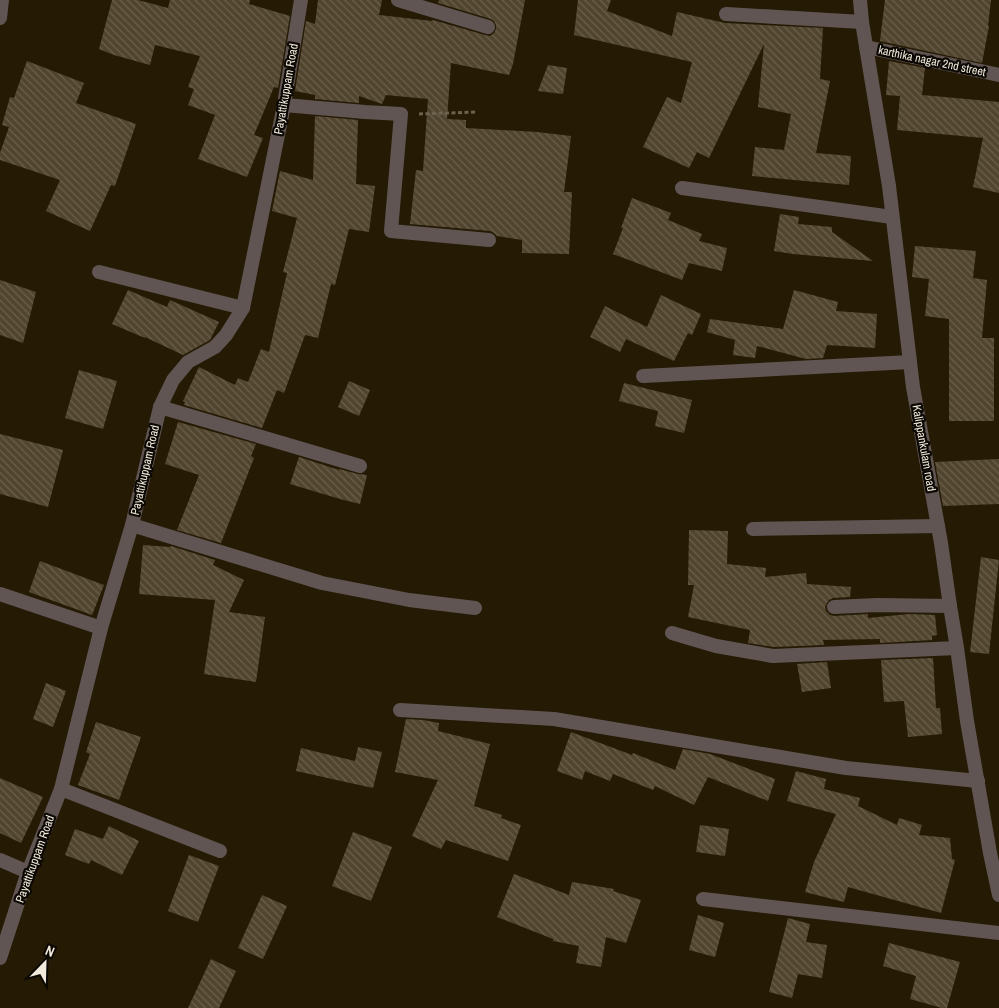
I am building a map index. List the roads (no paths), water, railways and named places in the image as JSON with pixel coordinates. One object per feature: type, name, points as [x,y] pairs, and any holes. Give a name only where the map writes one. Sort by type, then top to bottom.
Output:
[{"type":"street","points":[[0,18],[2,0]]},
{"type":"street","name":"Payattikuppam Road","points":[[0,958],[28,872],[61,789],[101,628],[132,525],[160,407],[173,380],[188,362],[215,347],[226,335],[243,308],[284,105],[301,0]]},
{"type":"street","points":[[398,0],[488,27]]},
{"type":"street","name":"Kalippankulam road","points":[[860,0],[889,186],[913,387],[938,526],[990,853],[999,895]]},
{"type":"street","points":[[726,14],[862,22]]},
{"type":"street","name":"karthika nagar 2nd street","points":[[866,48],[999,75]]},
{"type":"street","points":[[284,105],[401,114],[391,231],[489,240]]},
{"type":"street","points":[[682,188],[892,217]]},
{"type":"street","points":[[99,272],[243,308]]},
{"type":"street","points":[[643,376],[910,362]]},
{"type":"street","points":[[160,407],[360,466]]},
{"type":"street","points":[[132,525],[322,583],[409,600],[475,608]]},
{"type":"street","points":[[753,529],[938,526]]},
{"type":"street","points":[[0,594],[101,628]]},
{"type":"street","points":[[834,606],[950,606]]},
{"type":"street","points":[[672,633],[716,646],[773,656],[957,648]]},
{"type":"street","points":[[400,710],[554,719],[846,768],[978,780]]},
{"type":"street","points":[[61,789],[220,851]]},
{"type":"street","points":[[0,860],[28,872]]},
{"type":"street","points":[[703,899],[999,933]]}]
